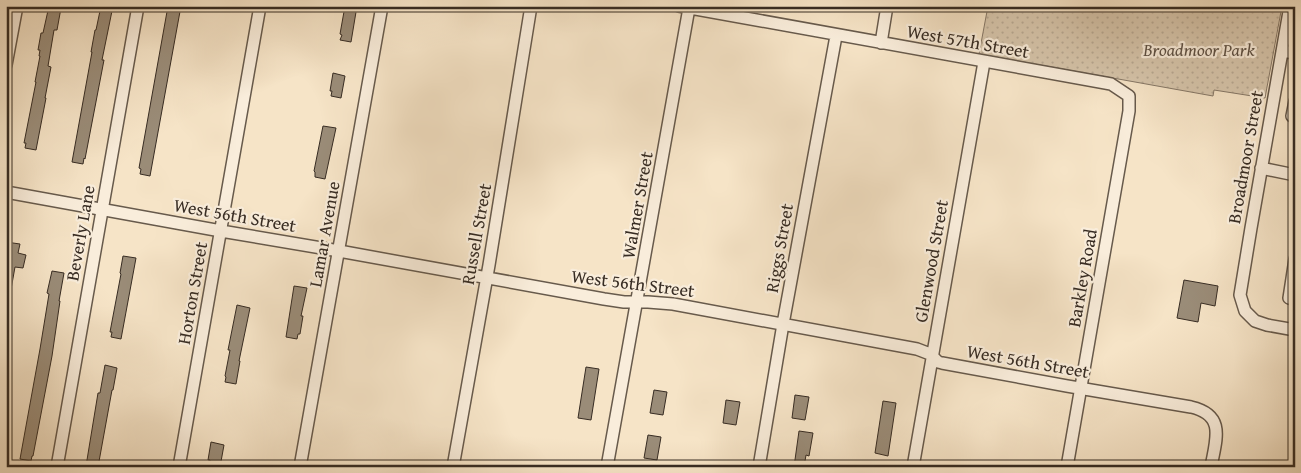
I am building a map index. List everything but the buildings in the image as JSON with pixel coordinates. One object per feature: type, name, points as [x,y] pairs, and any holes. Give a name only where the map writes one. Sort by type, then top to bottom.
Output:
[{"type":"street","points":[[6,65],[17,6]]},
{"type":"street","name":"Beverly Lane","points":[[57,467],[138,6]]},
{"type":"street","name":"Horton Street","points":[[179,467],[260,6]]},
{"type":"street","name":"Lamar Avenue","points":[[300,467],[382,6]]},
{"type":"street","name":"Russell Street","points":[[453,467],[531,6]]},
{"type":"street","points":[[881,43],[887,6]]},
{"type":"street","name":"Broadmoor Street","points":[[1290,6],[1291,23],[1282,51],[1240,293],[1247,314],[1253,320],[1267,325],[1295,330]]},
{"type":"street","name":"West 57th Street","points":[[684,7],[709,9],[836,36],[1110,84],[1129,96]]},
{"type":"street","name":"Walmer Street","points":[[608,467],[637,302],[684,7]]},
{"type":"street","name":"Riggs Street","points":[[759,467],[836,36]]},
{"type":"street","points":[[1282,51],[1295,53]]},
{"type":"street","name":"Glenwood Street","points":[[914,467],[984,62]]},
{"type":"street","name":"Barkley Road","points":[[1067,467],[1129,111],[1129,96]]},
{"type":"street","points":[[1295,101],[1292,116],[1295,116]]},
{"type":"street","points":[[1261,168],[1295,176]]},
{"type":"street","name":"West 56th Street","points":[[6,192],[620,302],[668,303],[784,324],[917,349],[942,363],[1199,409],[1208,414],[1215,424],[1216,432],[1211,467]]},
{"type":"street","points":[[1295,259],[1289,298],[1295,299]]},
{"type":"green space","name":"Broadmoor Park","points":[[988,6],[1282,6],[1265,98],[1214,90],[1213,96],[979,54]]}]
